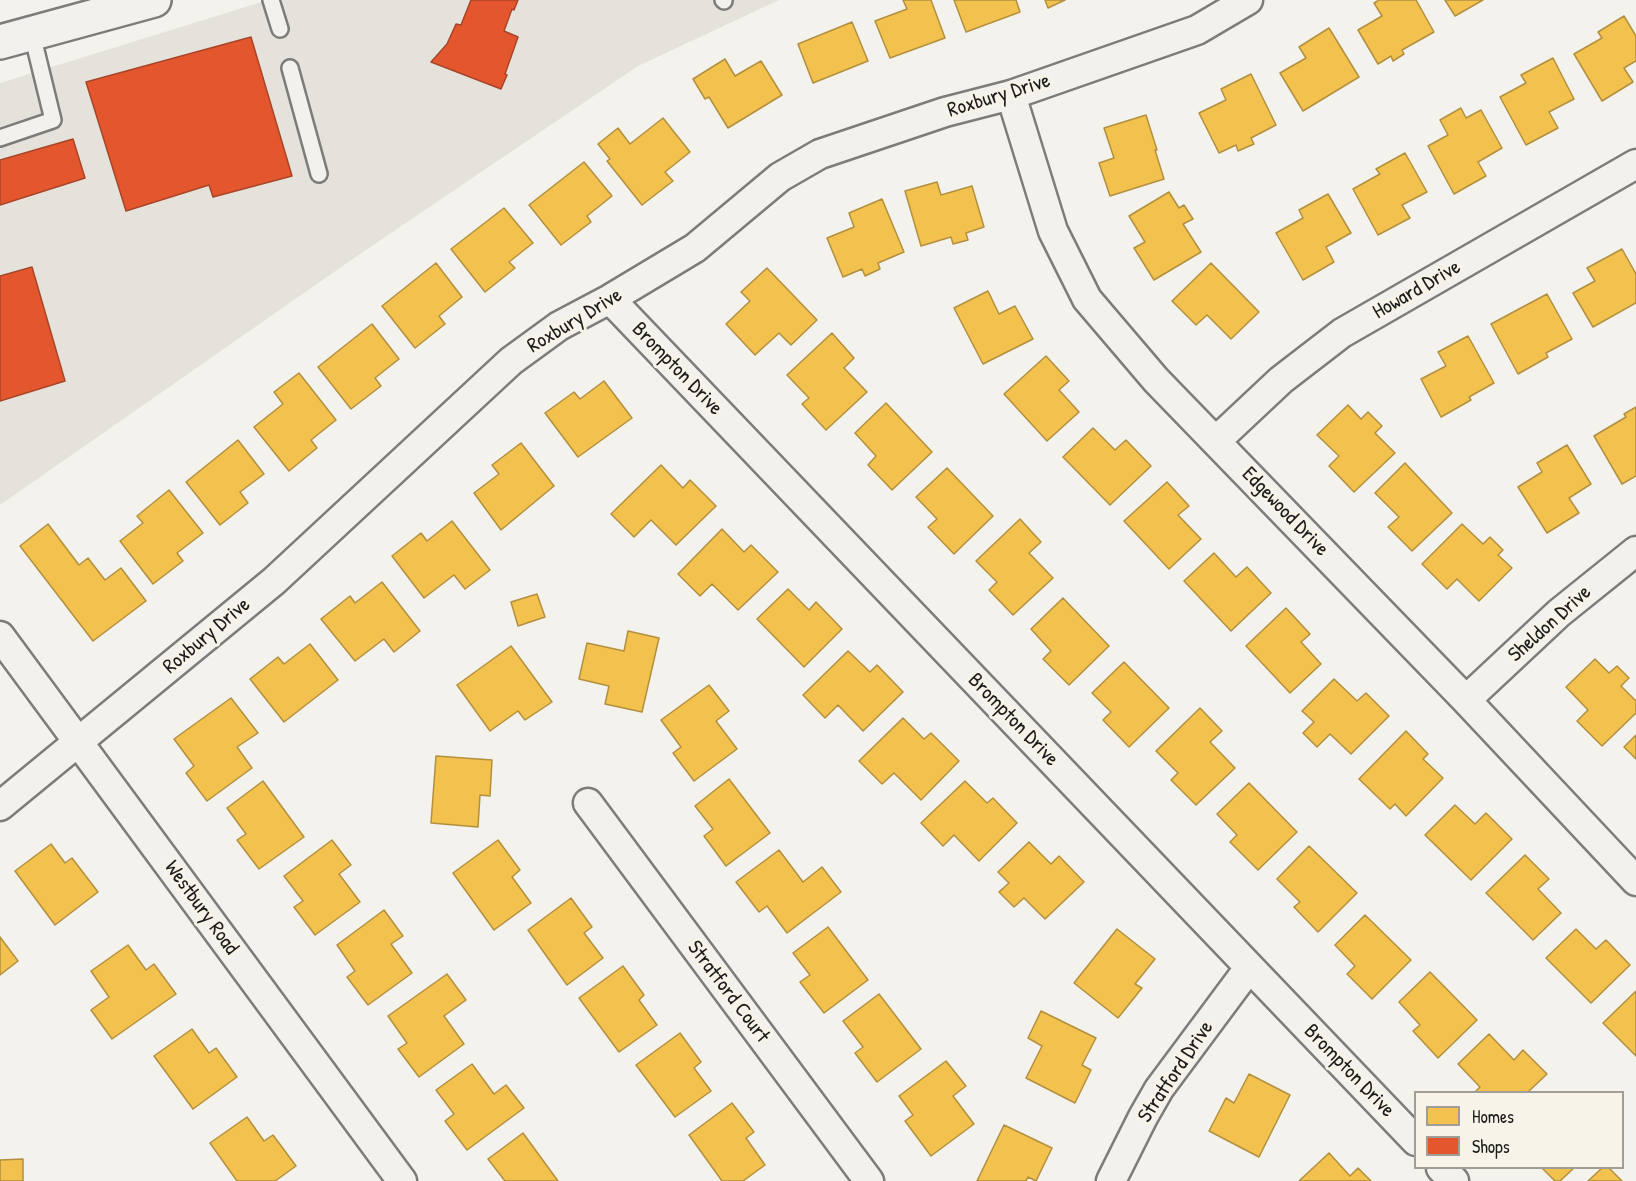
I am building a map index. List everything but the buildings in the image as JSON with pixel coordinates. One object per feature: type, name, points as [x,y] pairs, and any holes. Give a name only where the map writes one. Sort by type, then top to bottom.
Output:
[{"type":"main road","points":[[0,42],[32,34],[90,8],[154,0]]},
{"type":"street","name":"Roxbury Drive","points":[[0,806],[274,581],[511,361],[559,326],[610,299],[695,248],[780,177],[820,154],[945,112],[1011,95],[1197,30],[1248,0]]},
{"type":"street","name":"Edgewood Drive","points":[[1011,95],[1053,231],[1087,299],[1156,380],[1466,700],[1636,881]]},
{"type":"street","name":"Howard Drive","points":[[1216,441],[1281,380],[1342,333],[1636,164]]},
{"type":"street","name":"Brompton Drive","points":[[610,299],[1414,1139]]},
{"type":"street","name":"Sheldon Drive","points":[[1466,700],[1559,613],[1636,551]]},
{"type":"street","name":"Westbury Road","points":[[0,636],[402,1181]]},
{"type":"street","name":"Stratford Court","points":[[588,802],[869,1181]]},
{"type":"street","name":"Stratford Drive","points":[[1111,1181],[1159,1089],[1249,968]]},
{"type":"street","points":[[1443,1169],[1454,1181]]},
{"type":"lane","points":[[272,0],[280,30]]},
{"type":"lane","points":[[0,138],[53,120],[32,34]]},
{"type":"lane","points":[[291,68],[320,174]]},
{"type":"shaded area","points":[[268,0],[779,0],[638,66],[357,256],[0,505],[0,83]]}]
